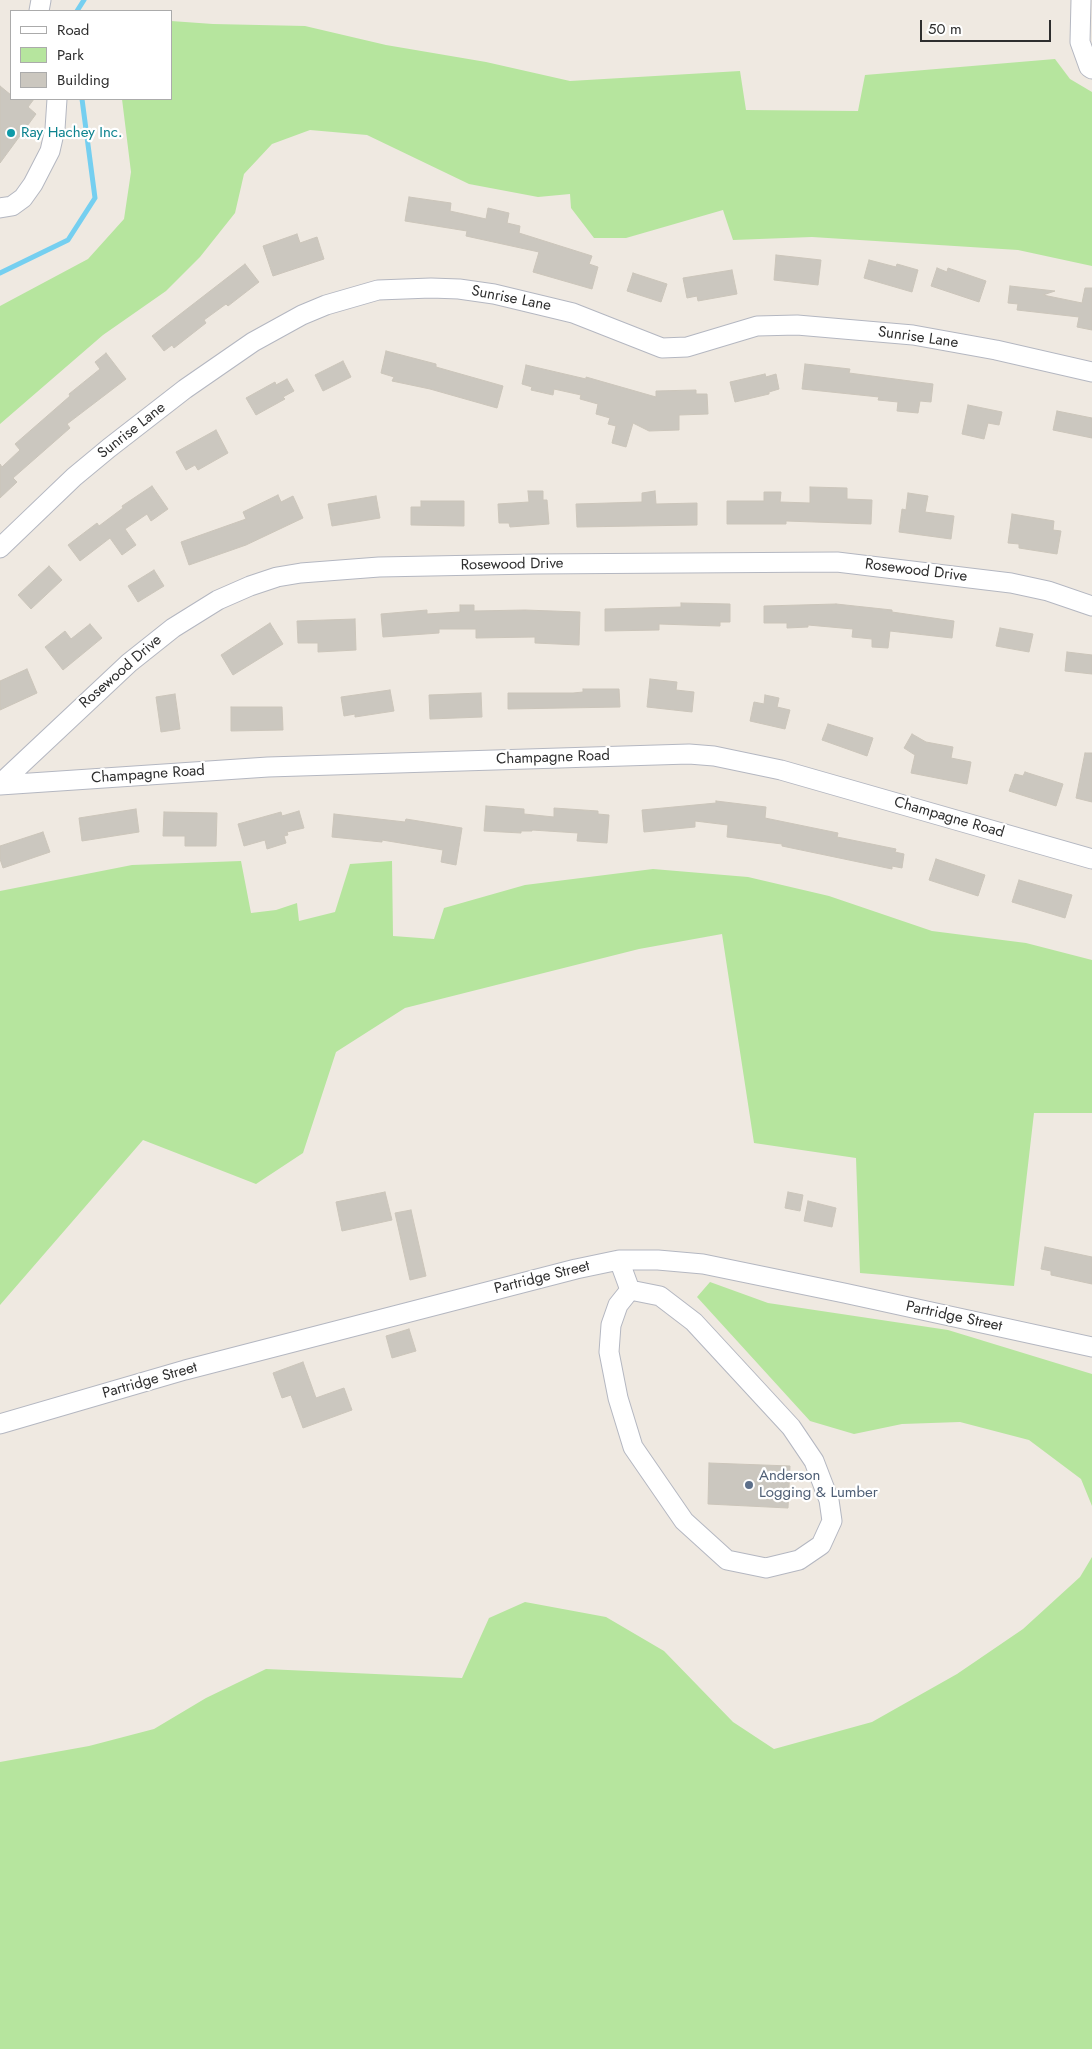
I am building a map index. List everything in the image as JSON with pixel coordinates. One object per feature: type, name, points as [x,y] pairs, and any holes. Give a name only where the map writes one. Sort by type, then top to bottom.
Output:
[{"type":"street","points":[[1081,0],[1080,42],[1090,68]]},
{"type":"street","points":[[0,208],[12,206],[23,198],[46,159],[55,129],[57,100]]},
{"type":"street","name":"Sunrise Lane","points":[[0,548],[74,477],[109,448],[185,389],[246,347],[302,315],[350,297],[378,290],[431,288],[459,289],[494,294],[573,313],[657,346],[671,348],[693,346],[757,326],[797,325],[913,335],[996,350],[1092,372]]},
{"type":"street","name":"Rosewood Drive","points":[[0,785],[128,663],[173,628],[218,600],[250,586],[277,577],[301,573],[379,567],[514,564],[837,562],[1011,583],[1048,591],[1092,606]]},
{"type":"street","name":"Champagne Road","points":[[0,785],[268,767],[689,754],[781,770],[1092,859]]},
{"type":"street","points":[[619,1260],[630,1290]]},
{"type":"street","name":"Partridge Street","points":[[0,1424],[194,1367],[576,1268],[619,1260],[658,1260],[703,1264],[1092,1347]]},
{"type":"street","points":[[630,1290],[660,1296],[694,1322],[791,1427],[814,1461],[830,1500],[832,1521],[821,1545],[799,1560],[766,1568],[727,1560],[684,1521],[632,1447],[618,1398],[609,1352],[611,1325],[618,1305],[630,1290]]},
{"type":"green space","points":[[172,21],[305,26],[386,45],[486,62],[570,81],[740,71],[746,110],[858,111],[865,75],[1055,59],[1070,79],[1092,92],[1092,266],[1018,250],[812,237],[733,240],[723,210],[626,238],[594,238],[571,208],[570,194],[538,197],[469,184],[367,135],[310,130],[272,144],[244,174],[235,213],[200,257],[166,291],[103,335],[0,424],[0,306],[88,259],[124,219],[131,172],[122,100],[172,100]]},
{"type":"green space","points":[[241,861],[251,913],[276,910],[297,903],[299,921],[335,912],[350,864],[392,861],[393,936],[434,939],[444,908],[525,885],[653,869],[748,877],[829,896],[932,931],[1026,943],[1092,960],[1092,1113],[1034,1113],[1014,1286],[860,1273],[856,1158],[754,1143],[722,934],[639,949],[405,1008],[336,1052],[303,1153],[256,1184],[143,1140],[0,1305],[0,891],[132,865]]},
{"type":"green space","points":[[710,1282],[768,1303],[948,1330],[1092,1374],[1092,1506],[1081,1479],[1029,1440],[960,1422],[902,1424],[854,1434],[810,1421],[697,1297]]},
{"type":"green space","points":[[1092,1557],[1092,2049],[0,2049],[0,1762],[89,1746],[154,1729],[206,1698],[266,1669],[462,1678],[489,1618],[525,1602],[606,1617],[664,1651],[733,1722],[774,1749],[872,1722],[957,1674],[1023,1629],[1080,1577]]},
{"type":"building","name":"Ray Hachey Inc.","points":[[0,86],[10,94],[10,100],[33,100],[28,107],[36,114],[0,163]]},
{"type":"building","points":[[409,197],[451,203],[450,211],[486,219],[488,208],[509,213],[507,223],[520,226],[519,233],[592,256],[589,264],[598,267],[592,289],[533,272],[539,252],[466,236],[467,231],[405,221]]},
{"type":"building","points":[[297,234],[300,243],[317,237],[324,259],[273,276],[263,246]]},
{"type":"building","points":[[776,255],[821,260],[818,285],[774,280]]},
{"type":"building","points":[[869,260],[896,267],[897,264],[918,270],[912,292],[864,278]]},
{"type":"building","points":[[245,264],[259,282],[228,306],[226,304],[204,320],[206,323],[174,348],[172,345],[164,351],[152,336]]},
{"type":"building","points":[[937,268],[947,272],[948,268],[986,281],[979,302],[931,286]]},
{"type":"building","points":[[732,270],[737,294],[698,301],[697,296],[687,298],[683,278]]},
{"type":"building","points":[[633,273],[667,284],[661,302],[627,291]]},
{"type":"building","points":[[1010,286],[1055,291],[1043,295],[1082,303],[1085,288],[1092,288],[1092,330],[1077,327],[1079,317],[1017,310],[1018,304],[1008,303]]},
{"type":"building","points":[[386,351],[436,364],[436,367],[503,386],[497,408],[430,389],[392,381],[394,377],[381,373]]},
{"type":"building","points":[[106,353],[126,379],[67,424],[70,428],[13,478],[17,482],[0,498],[0,464],[2,467],[20,450],[15,444],[70,396],[69,394],[100,369],[95,362]]},
{"type":"building","points":[[343,361],[351,377],[323,391],[315,375]]},
{"type":"building","points":[[805,364],[850,369],[849,373],[933,384],[931,402],[920,401],[918,413],[897,411],[898,402],[878,400],[879,397],[802,389]]},
{"type":"building","points":[[526,365],[586,379],[586,377],[656,397],[656,391],[696,390],[696,394],[707,394],[708,414],[679,415],[679,430],[649,431],[633,423],[626,447],[612,443],[616,426],[608,424],[610,418],[596,414],[598,404],[580,399],[581,395],[554,389],[553,395],[531,390],[532,387],[522,384]]},
{"type":"building","points":[[765,374],[766,377],[776,374],[779,389],[769,392],[769,394],[735,402],[730,382]]},
{"type":"building","points":[[287,379],[294,391],[283,397],[285,399],[256,415],[246,398],[275,382],[276,385]]},
{"type":"building","points":[[968,405],[1002,412],[999,425],[988,423],[984,439],[962,434]]},
{"type":"building","points":[[1057,411],[1092,418],[1092,438],[1053,430]]},
{"type":"building","points":[[216,430],[228,453],[198,470],[195,465],[186,470],[176,452]]},
{"type":"building","points":[[152,486],[168,509],[151,521],[147,514],[125,529],[136,545],[122,555],[110,538],[80,561],[68,545],[97,523],[99,526],[123,508],[122,506]]},
{"type":"building","points":[[810,487],[847,488],[847,499],[872,500],[871,524],[786,521],[786,524],[727,524],[727,501],[764,501],[764,492],[781,492],[780,502],[810,503]]},
{"type":"building","points":[[528,491],[543,491],[543,500],[547,500],[549,524],[510,527],[509,523],[499,523],[498,504],[529,502]]},
{"type":"building","points":[[655,491],[656,504],[697,503],[697,525],[577,527],[576,504],[642,502],[642,493]]},
{"type":"building","points":[[908,493],[928,496],[925,512],[954,516],[951,539],[899,532],[902,509],[906,510]]},
{"type":"building","points":[[278,495],[281,502],[293,496],[303,518],[246,545],[189,565],[181,542],[246,519],[243,512]]},
{"type":"building","points":[[376,496],[380,518],[332,526],[328,504]]},
{"type":"building","points":[[421,501],[464,501],[464,526],[411,525],[411,507],[421,507]]},
{"type":"building","points":[[1012,514],[1054,521],[1053,530],[1061,531],[1057,554],[1019,548],[1019,544],[1008,543]]},
{"type":"building","points":[[49,566],[62,580],[31,609],[18,595]]},
{"type":"building","points":[[154,570],[164,586],[138,602],[128,586]]},
{"type":"building","points":[[681,603],[730,604],[730,622],[720,622],[720,626],[659,624],[659,630],[605,631],[605,609],[681,607]]},
{"type":"building","points":[[836,604],[892,610],[892,612],[954,621],[952,638],[890,631],[888,648],[872,647],[872,639],[852,637],[853,629],[808,625],[808,627],[787,628],[787,623],[764,623],[764,606]]},
{"type":"building","points":[[460,605],[474,605],[474,611],[580,612],[579,645],[535,643],[535,637],[476,638],[476,629],[439,629],[439,633],[383,637],[381,614],[427,610],[427,614],[460,612]]},
{"type":"building","points":[[355,619],[356,650],[318,652],[318,643],[298,643],[297,621]]},
{"type":"building","points":[[270,623],[283,644],[233,675],[221,655]]},
{"type":"building","points":[[90,624],[102,638],[63,670],[45,647],[65,631],[71,639]]},
{"type":"building","points":[[1000,628],[1033,634],[1029,652],[996,646]]},
{"type":"building","points":[[1067,652],[1092,655],[1092,674],[1065,671]]},
{"type":"building","points":[[27,669],[37,693],[0,710],[0,681]]},
{"type":"building","points":[[650,679],[677,682],[676,690],[694,692],[692,712],[647,707]]},
{"type":"building","points":[[583,689],[619,689],[620,707],[508,709],[508,693],[573,693],[583,692]]},
{"type":"building","points":[[390,690],[394,711],[355,717],[355,714],[344,716],[341,697]]},
{"type":"building","points":[[481,693],[482,717],[430,719],[429,695]]},
{"type":"building","points":[[175,694],[180,729],[161,732],[156,697]]},
{"type":"building","points":[[765,695],[779,698],[777,707],[790,710],[785,729],[750,721],[754,702],[764,704]]},
{"type":"building","points":[[231,707],[282,707],[283,730],[231,731]]},
{"type":"building","points":[[828,724],[873,738],[867,756],[822,740]]},
{"type":"building","points":[[912,734],[926,742],[953,747],[951,758],[971,762],[967,784],[911,773],[915,755],[904,748]]},
{"type":"building","points":[[1085,753],[1092,753],[1092,802],[1076,798]]},
{"type":"building","points":[[1025,772],[1063,784],[1056,806],[1009,791],[1015,774],[1023,776]]},
{"type":"building","points":[[716,801],[766,807],[765,818],[838,833],[837,837],[896,849],[895,852],[904,854],[902,868],[892,866],[892,869],[782,846],[782,844],[727,837],[728,825],[695,821],[695,827],[644,832],[642,810],[716,803]]},
{"type":"building","points":[[486,806],[524,809],[524,814],[554,817],[554,808],[598,811],[598,814],[609,815],[607,843],[577,841],[578,833],[532,830],[521,831],[521,833],[484,831]]},
{"type":"building","points":[[136,809],[139,832],[82,841],[79,818]]},
{"type":"building","points":[[299,811],[304,828],[287,832],[288,835],[284,836],[286,843],[267,849],[265,840],[244,846],[238,824],[281,812],[282,816]]},
{"type":"building","points":[[164,812],[217,813],[216,846],[185,846],[185,836],[163,836]]},
{"type":"building","points":[[334,814],[405,822],[406,819],[462,828],[456,865],[441,862],[443,850],[382,840],[382,842],[332,837]]},
{"type":"building","points":[[43,832],[50,852],[3,868],[0,859],[0,846]]},
{"type":"building","points":[[936,859],[985,875],[978,896],[929,880]]},
{"type":"building","points":[[1019,880],[1072,895],[1065,918],[1012,902]]},
{"type":"building","points":[[385,1192],[392,1220],[342,1231],[336,1202]]},
{"type":"building","points":[[788,1192],[803,1195],[800,1211],[785,1208]]},
{"type":"building","points":[[808,1201],[836,1208],[832,1227],[804,1221]]},
{"type":"building","points":[[411,1210],[426,1276],[410,1280],[395,1213]]},
{"type":"building","points":[[1045,1247],[1092,1257],[1092,1284],[1051,1275],[1051,1271],[1041,1269]]},
{"type":"building","points":[[409,1329],[416,1351],[392,1358],[386,1336]]},
{"type":"building","points":[[303,1362],[316,1398],[344,1388],[352,1410],[303,1428],[291,1395],[282,1398],[273,1373]]},
{"type":"building","name":"Anderson Logging & Lumber","points":[[709,1463],[790,1466],[788,1508],[708,1504]]},
{"type":"waterway","points":[[78,10],[84,0]]},
{"type":"waterway","points":[[0,273],[68,240],[95,198],[82,100]]},
{"type":"place","name":"Ray Hachey Inc.","points":[[11,133]]},
{"type":"place","name":"Anderson Logging & Lumber","points":[[749,1485]]}]
